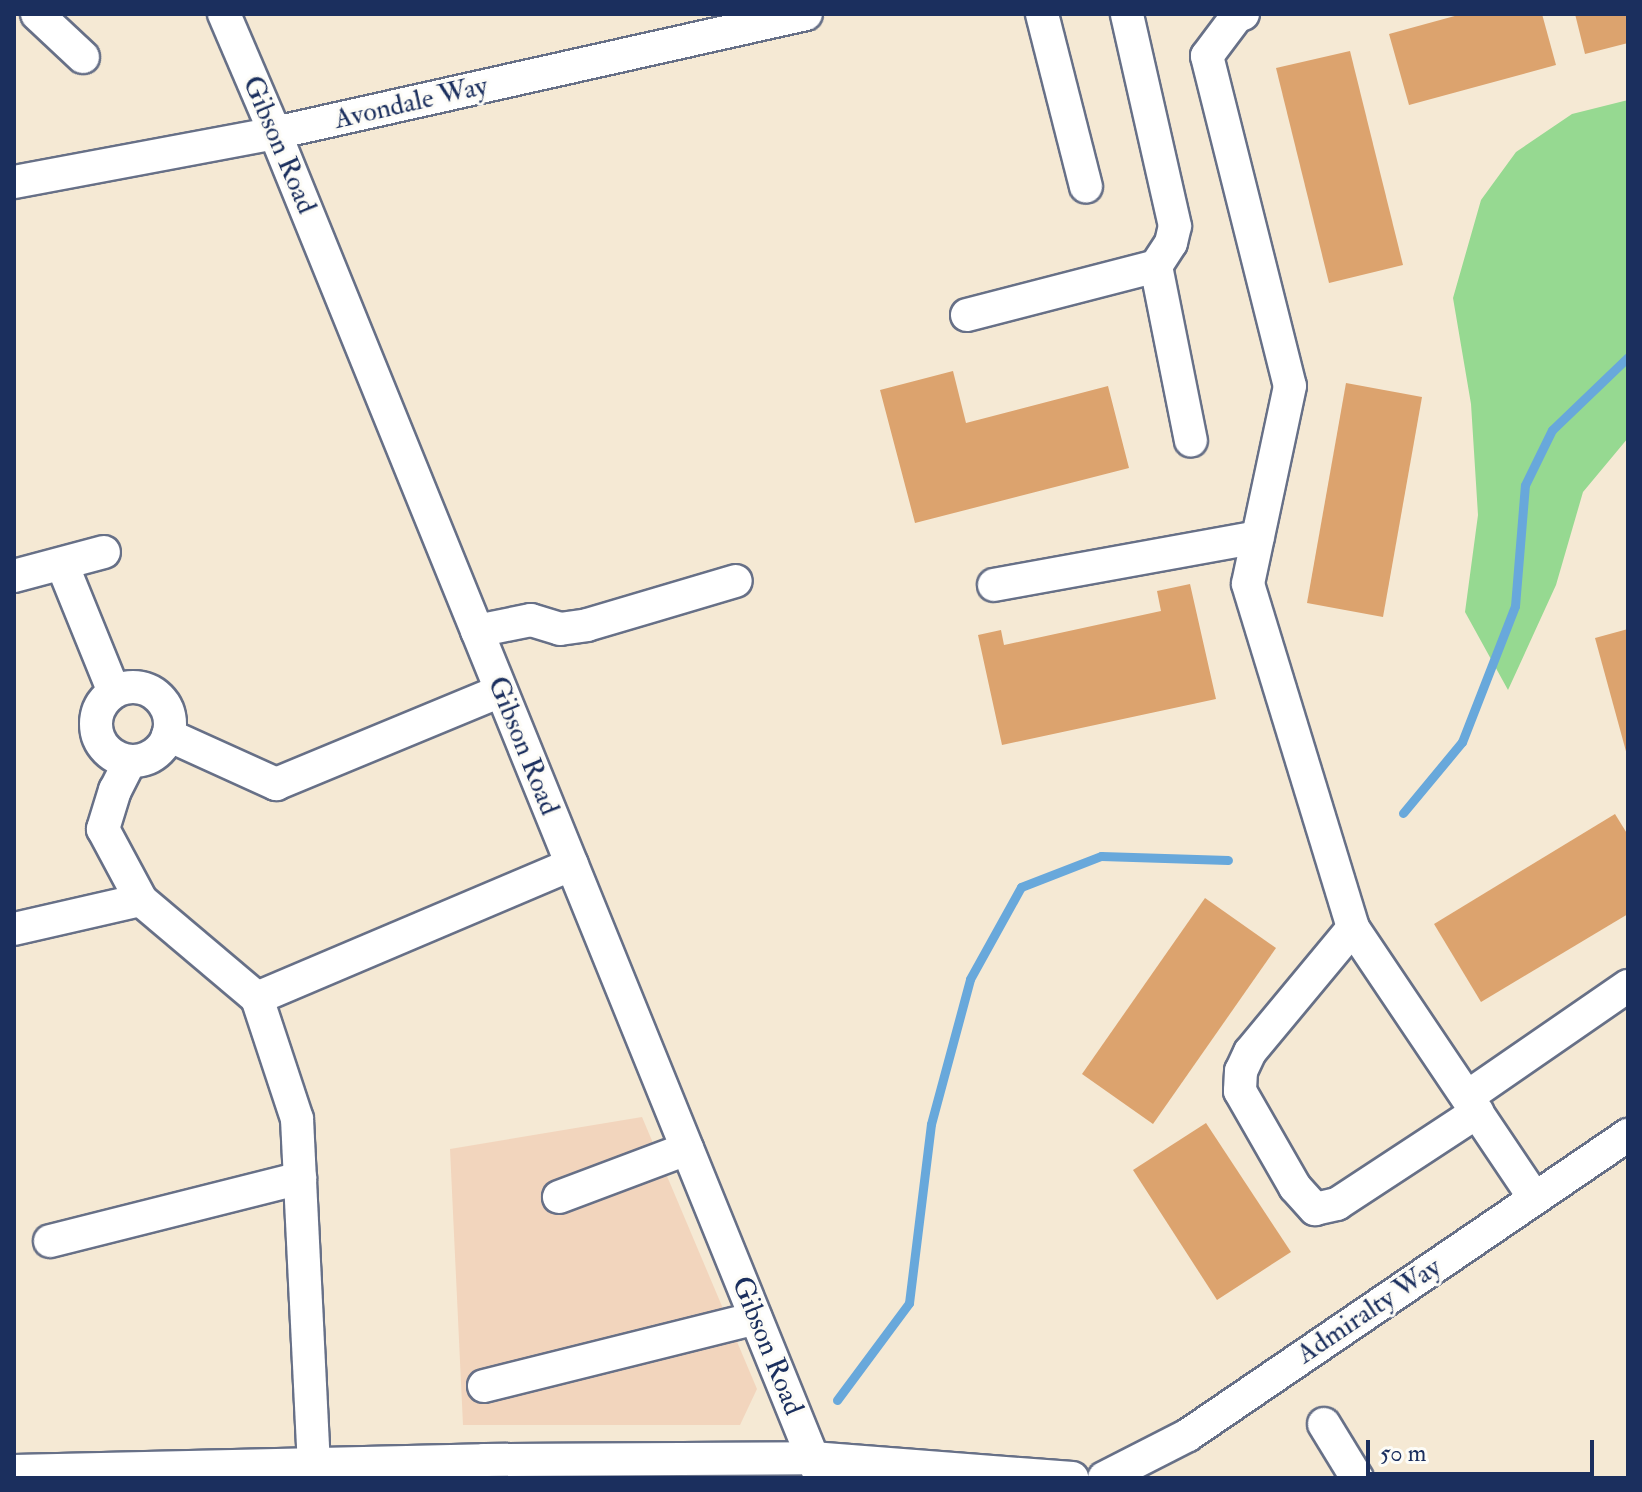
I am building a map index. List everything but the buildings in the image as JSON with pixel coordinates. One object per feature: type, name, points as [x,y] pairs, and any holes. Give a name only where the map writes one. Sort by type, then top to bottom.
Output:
[{"type":"street","points":[[37,14],[83,57]]},
{"type":"street","name":"Gibson Road","points":[[224,14],[816,1468]]},
{"type":"street","name":"Avondale Way","points":[[14,182],[275,133],[805,14]]},
{"type":"street","points":[[1042,14],[1086,186]]},
{"type":"street","points":[[967,315],[1156,266],[1171,243],[1175,226],[1127,14]]},
{"type":"street","points":[[1243,14],[1237,16],[1207,56],[1290,386],[1248,584],[1353,928],[1534,1197]]},
{"type":"street","points":[[1156,266],[1191,441]]},
{"type":"street","points":[[994,585],[1258,537]]},
{"type":"street","points":[[14,576],[104,552]]},
{"type":"street","points":[[62,564],[114,692]]},
{"type":"street","points":[[477,631],[531,620],[560,629],[587,625],[736,581]]},
{"type":"street","points":[[130,687],[153,692],[167,711],[168,735],[154,755],[130,761],[107,751],[96,729],[100,705],[114,692],[130,687]]},
{"type":"street","points":[[168,735],[276,784],[501,691]]},
{"type":"street","points":[[130,761],[115,790],[103,829],[141,900],[257,998],[297,1119],[314,1464]]},
{"type":"street","points":[[257,998],[572,864]]},
{"type":"street","points":[[14,929],[141,900]]},
{"type":"street","points":[[1353,928],[1250,1052],[1241,1071],[1240,1091],[1295,1187],[1315,1209],[1337,1204],[1628,986]]},
{"type":"street","name":"Admiralty Way","points":[[1104,1478],[1188,1435],[1628,1135]]},
{"type":"street","points":[[559,1197],[687,1149]]},
{"type":"street","points":[[50,1241],[300,1178]]},
{"type":"street","points":[[484,1386],[756,1318]]},
{"type":"street","points":[[1324,1424],[1357,1478]]},
{"type":"street","points":[[14,1471],[314,1464],[816,1468],[1072,1478]]},
{"type":"shaded area","points":[[642,1117],[757,1389],[740,1425],[463,1425],[450,1149]]},
{"type":"green space","points":[[1628,100],[1628,438],[1583,492],[1556,585],[1508,690],[1465,612],[1478,515],[1471,404],[1453,298],[1481,200],[1516,152],[1572,114]]},
{"type":"waterway","points":[[1403,813],[1462,742],[1515,606],[1525,485],[1552,430],[1628,357]]},
{"type":"waterway","points":[[837,1400],[909,1303],[931,1124],[970,979],[1021,887],[1101,856],[1228,860]]}]
